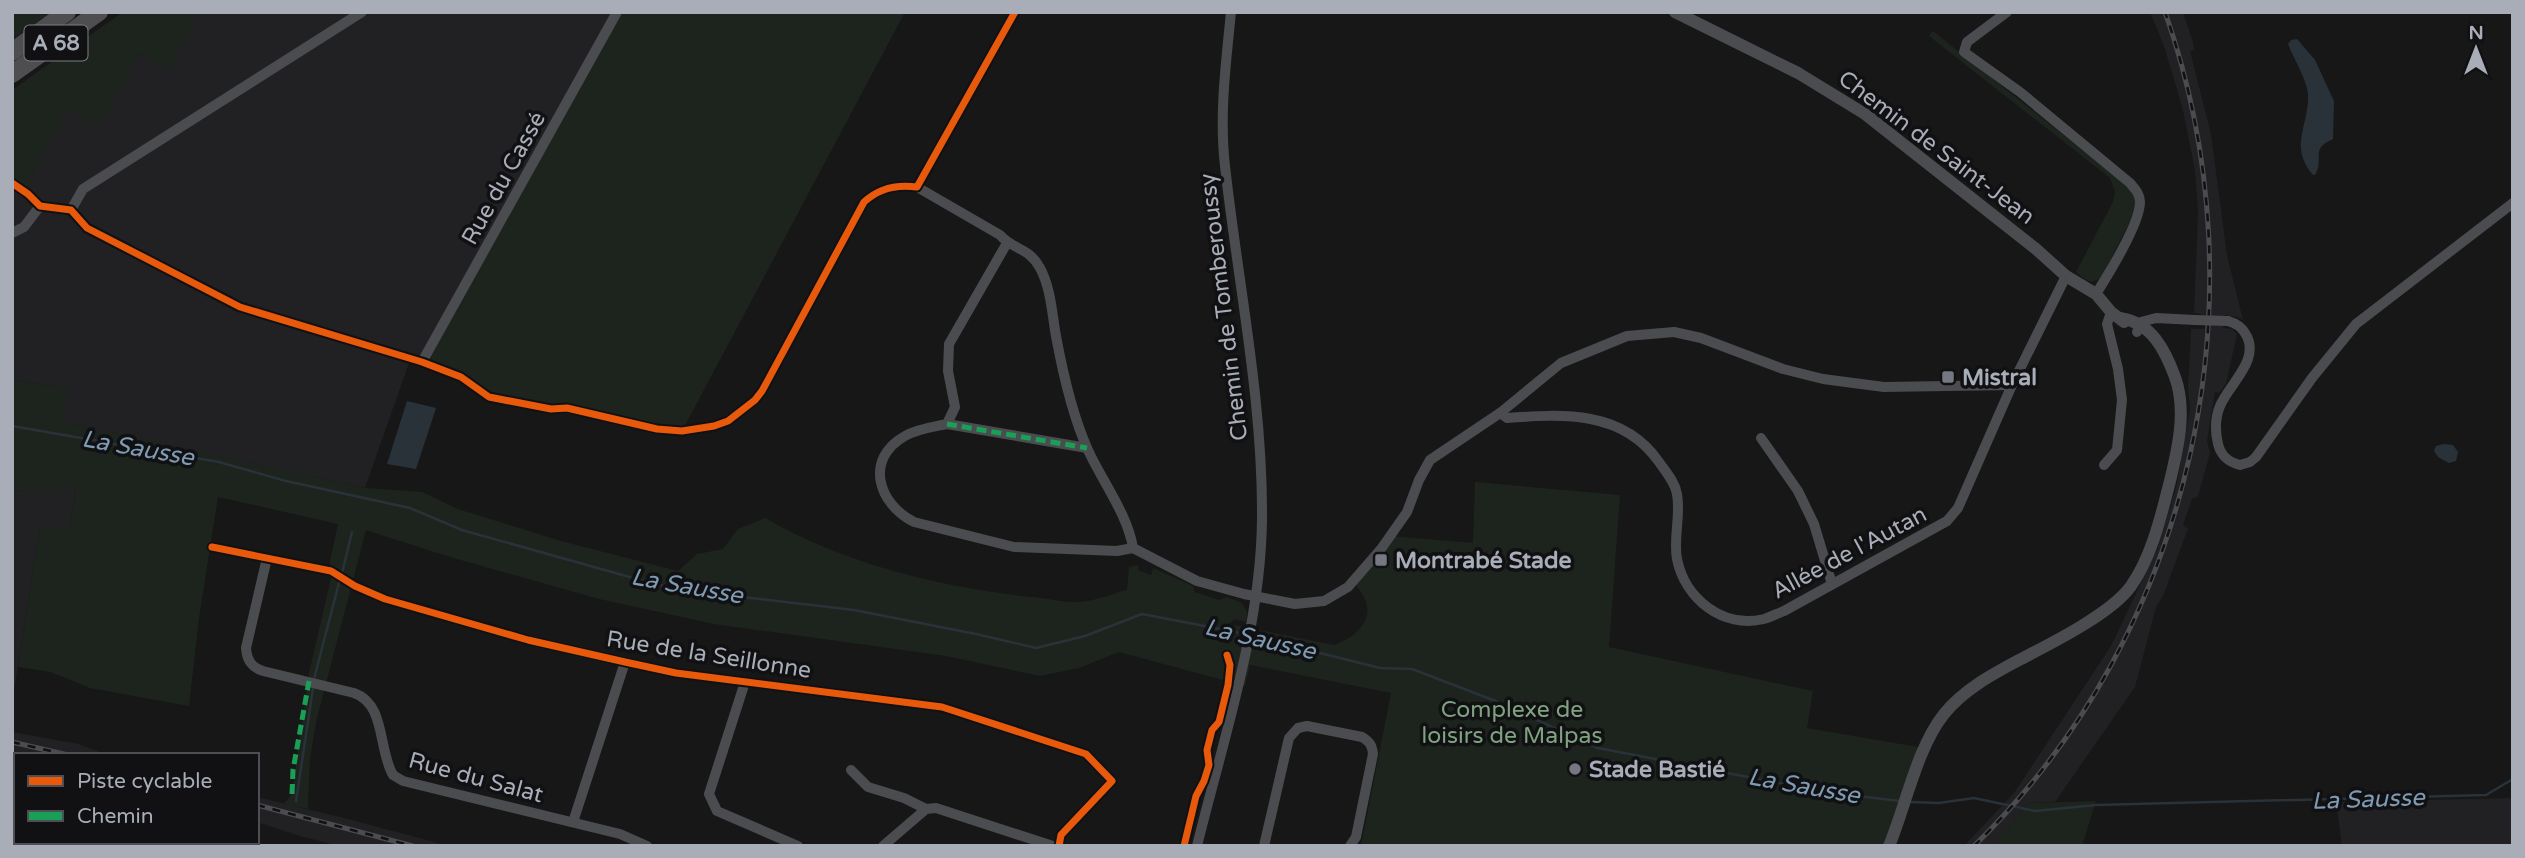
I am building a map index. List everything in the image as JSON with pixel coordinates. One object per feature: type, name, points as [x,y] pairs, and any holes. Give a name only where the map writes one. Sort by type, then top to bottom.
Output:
[{"type":"highway","name":"A 68","points":[[12,51],[67,12]]},
{"type":"highway","name":"A 68","points":[[12,74],[99,12]]},
{"type":"street","points":[[71,210],[83,189],[362,12]]},
{"type":"street","name":"Rue du Cassé","points":[[422,362],[617,12]]},
{"type":"street","points":[[916,187],[1015,12]]},
{"type":"street","name":"Chemin de Tomberoussy","points":[[1197,846],[1257,596],[1262,517],[1255,400],[1225,164],[1223,108],[1231,12]]},
{"type":"street","name":"Chemin de Saint-Jean","points":[[1675,12],[1798,73],[1865,114],[2036,249],[2066,276],[2096,294],[2115,315]]},
{"type":"street","points":[[2007,12],[1967,42],[1964,52],[2020,92],[2130,183],[2139,196],[2138,212],[2122,248],[2096,294]]},
{"type":"street","points":[[12,183],[29,194],[40,206],[71,210],[87,228],[240,307],[422,362],[461,377],[489,397],[551,409],[567,408],[657,429],[682,431],[729,421],[762,391],[864,202],[883,189],[896,186],[916,187],[1000,235],[1007,243],[1018,245],[1029,253],[1042,271],[1063,370],[1087,448],[1130,532],[1133,548]]},
{"type":"street","points":[[2141,330],[2168,319],[2228,321],[2237,324],[2244,332],[2250,352],[2243,370],[2220,407],[2216,433],[2220,451],[2226,459],[2240,465],[2250,462],[2356,324],[2513,203]]},
{"type":"street","points":[[12,233],[24,227],[40,206]]},
{"type":"street","points":[[947,424],[955,407],[948,371],[949,344],[1007,243]]},
{"type":"street","name":"Allée de l'Autan","points":[[1500,413],[1507,418],[1563,414],[1582,417],[1617,428],[1647,445],[1672,480],[1677,493],[1677,557],[1685,584],[1701,603],[1722,616],[1750,621],[1765,619],[1947,521],[1958,508],[2012,385],[2066,276]]},
{"type":"street","points":[[1889,846],[1921,756],[1943,715],[1982,681],[2050,643],[2116,601],[2131,586],[2141,569],[2166,497],[2179,434],[2180,399],[2168,360],[2159,342],[2115,315],[2107,324],[2122,400],[2117,450],[2104,465]]},
{"type":"street","points":[[1087,448],[947,424],[905,436],[896,442],[883,460],[880,483],[890,505],[900,515],[930,527],[1014,547],[1059,551],[1117,551],[1133,548],[1197,581],[1295,604],[1311,604],[1324,601],[1348,587],[1375,558],[1400,522],[1430,460],[1500,413],[1561,363],[1627,336],[1674,332],[1701,338],[1783,369],[1823,379],[1884,387],[2012,385]]},
{"type":"street","points":[[1761,438],[1798,491],[1814,524],[1832,584]]},
{"type":"street","name":"Rue de la Seillonne","points":[[212,547],[331,571],[384,599],[527,640],[676,673],[942,707],[1086,754],[1112,781],[1061,835],[1056,846]]},
{"type":"street","name":"Rue du Salat","points":[[267,558],[246,648],[247,655],[257,668],[361,695],[370,704],[390,771],[398,779],[620,834],[647,846]]},
{"type":"street","points":[[573,822],[625,662]]},
{"type":"street","points":[[745,682],[709,794],[717,811],[798,846]]},
{"type":"street","points":[[1264,846],[1289,737],[1298,728],[1307,726],[1362,737],[1369,741],[1372,747],[1373,754],[1356,837],[1350,846]]},
{"type":"street","points":[[851,770],[868,787],[904,798],[926,809],[936,808],[1056,846]]},
{"type":"street","points":[[883,846],[926,809]]},
{"type":"shaded area","points":[[199,12],[617,12],[422,362],[410,360],[365,488],[59,421],[68,388],[12,380],[12,180],[25,188],[66,109],[99,125],[140,54],[170,69]]},
{"type":"shaded area","points":[[2150,12],[2183,12],[2193,42],[2194,50],[2190,51],[2211,134],[2227,255],[2243,320],[2224,315],[2223,328],[2232,329],[2237,334],[2226,384],[2219,393],[2215,392],[2207,441],[2210,453],[2198,496],[2192,499],[2183,525],[2188,529],[2163,596],[2156,607],[2135,687],[2055,802],[2028,803],[1995,846],[1964,846],[2014,793],[2111,646],[2158,547],[2176,488],[2190,409],[2188,386],[2191,329],[2205,329],[2206,315],[2194,313],[2198,212],[2195,171],[2183,110],[2164,46]]},
{"type":"shaded area","points":[[2297,39],[2315,60],[2334,101],[2333,139],[2319,151],[2319,164],[2315,175],[2305,164],[2302,154],[2308,95],[2288,44]]},
{"type":"shaded area","points":[[407,401],[436,408],[416,469],[387,464]]},
{"type":"shaded area","points":[[2453,445],[2458,452],[2456,461],[2449,463],[2438,457],[2434,451],[2436,446]]},
{"type":"shaded area","points":[[76,488],[69,532],[40,528],[12,703],[12,491]]},
{"type":"shaded area","points":[[12,732],[78,744],[103,753],[14,753],[12,759]]},
{"type":"shaded area","points":[[259,797],[449,846],[339,846],[259,823]]},
{"type":"shaded area","points":[[2513,798],[2513,846],[2342,846],[2336,802]]},
{"type":"green space","points":[[12,12],[53,12],[12,40]]},
{"type":"green space","points":[[123,12],[199,12],[170,70],[140,54],[99,126],[66,110],[25,188],[12,180],[12,90]]},
{"type":"green space","points":[[617,12],[905,12],[682,431],[489,397],[422,362]]},
{"type":"green space","points":[[1933,31],[2132,190],[2136,196],[2135,212],[2101,278],[2088,281],[2076,272],[2113,202],[2115,192],[2110,178],[1929,36]]},
{"type":"green space","name":"Complexe de loisirs de Malpas","points":[[12,380],[69,388],[60,421],[365,488],[422,492],[458,509],[561,541],[678,571],[697,554],[723,549],[738,529],[765,518],[860,561],[928,580],[997,593],[1062,601],[1086,601],[1127,590],[1129,567],[1138,565],[1138,570],[1151,575],[1153,568],[1193,586],[1195,592],[1219,600],[1227,597],[1242,603],[1247,612],[1246,622],[1235,619],[1229,624],[1334,645],[1348,639],[1364,623],[1366,602],[1354,582],[1390,536],[1473,543],[1475,482],[1620,495],[1609,647],[1813,691],[1807,728],[1924,748],[1889,846],[1361,846],[1391,693],[1250,665],[1245,686],[1119,652],[1079,668],[1040,676],[946,656],[714,624],[599,599],[366,530],[316,722],[310,758],[308,809],[284,804],[292,794],[309,673],[331,578],[330,561],[338,524],[218,497],[199,618],[189,706],[90,688],[51,672],[18,667],[40,527],[69,531],[76,489],[12,491]]},
{"type":"green space","points":[[2096,801],[2082,846],[1995,846],[2028,803]]},
{"type":"waterway","name":"La Sausse","points":[[12,426],[219,462],[286,481],[410,508],[462,530],[658,585],[699,592],[854,610],[1036,648],[1085,636],[1142,614],[1246,634]]},
{"type":"waterway","points":[[342,573],[352,532]]},
{"type":"waterway","points":[[296,801],[315,675],[340,579]]},
{"type":"waterway","name":"La Sausse","points":[[1252,636],[1380,668],[1412,669],[1493,700],[1598,748],[1831,793],[1900,801]]},
{"type":"waterway","name":"La Sausse","points":[[1910,802],[1939,803],[1974,798],[2035,811],[2096,805],[2486,795],[2513,779]]},
{"type":"railway","points":[[1974,846],[2049,761],[2110,666],[2157,564],[2190,457],[2207,346],[2209,233],[2195,122],[2165,12]]},
{"type":"railway","points":[[12,742],[59,753]]},
{"type":"railway","points":[[259,806],[413,846]]},
{"type":"marked path","points":[[947,424],[1087,448]]},
{"type":"marked path","points":[[292,794],[293,770],[309,681]]},
{"type":"cycle path","points":[[12,183],[40,206],[71,210],[87,228],[240,307],[422,362],[461,377],[489,397],[551,409],[567,408],[657,429],[682,431],[714,426],[728,421],[755,400],[762,391],[864,202],[888,188],[917,187],[1015,12]]},
{"type":"cycle path","points":[[212,547],[331,571],[355,586],[385,599],[528,640],[676,673],[942,707],[1086,754],[1112,781],[1061,835],[1059,846]]},
{"type":"cycle path","points":[[1184,846],[1196,796],[1209,765],[1207,750],[1212,730],[1219,722],[1228,685],[1230,665],[1227,655]]},
{"type":"place","name":"Mistral","points":[[1948,377]]},
{"type":"place","name":"Montrabé Stade","points":[[1381,560]]},
{"type":"place","name":"Stade Bastié","points":[[1575,769]]}]
